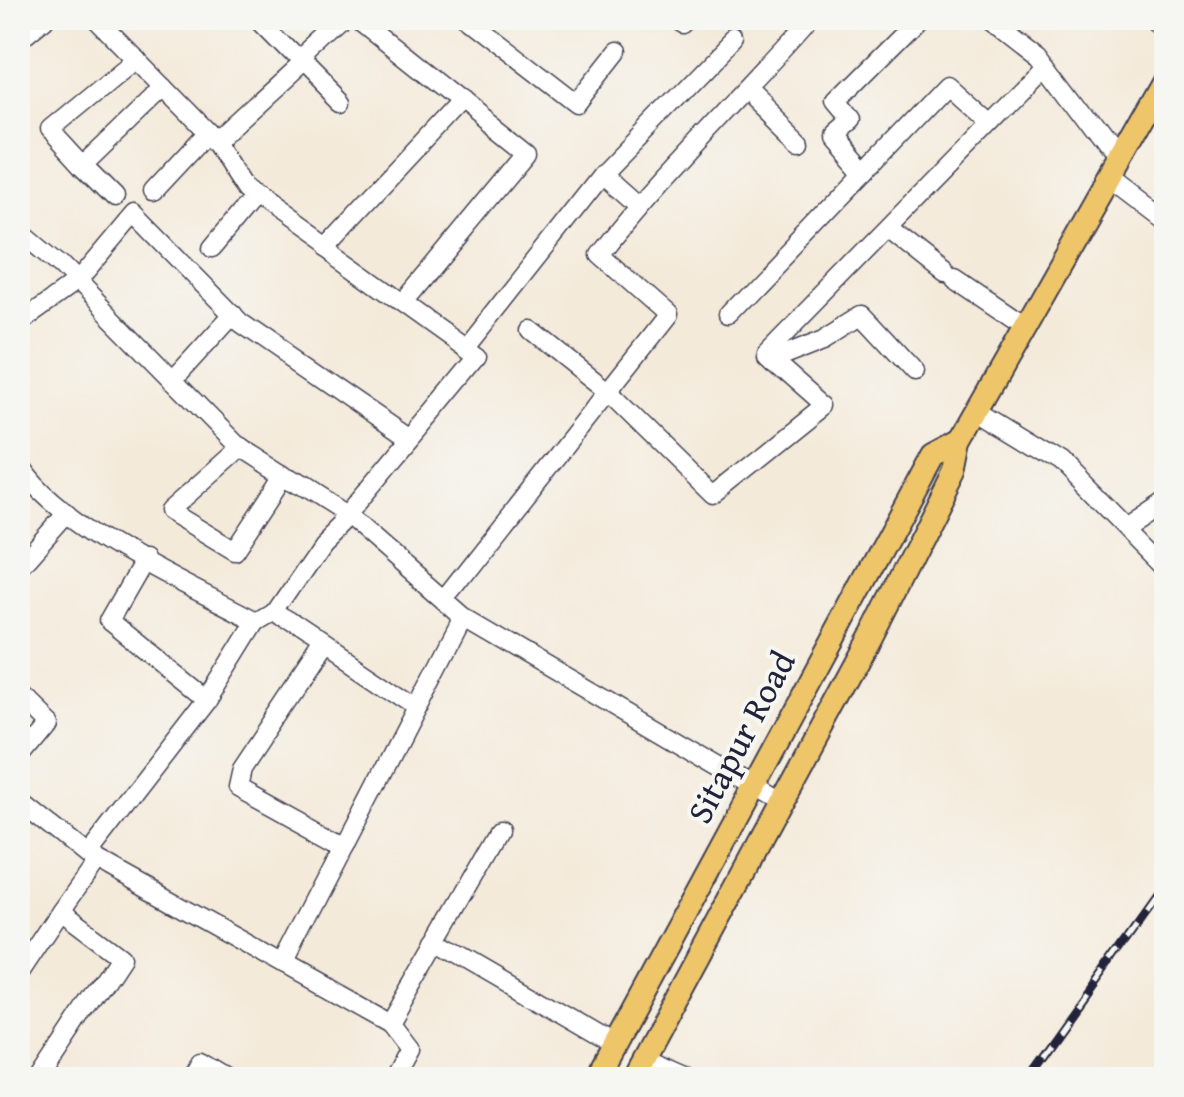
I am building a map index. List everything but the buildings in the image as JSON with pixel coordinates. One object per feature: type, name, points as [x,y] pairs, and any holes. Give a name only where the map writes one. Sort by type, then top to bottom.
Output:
[{"type":"main road","name":"Sitapur Road","points":[[636,1070],[938,503],[954,470],[961,440],[1166,80]]},
{"type":"main road","name":"Sitapur Road","points":[[594,1080],[933,456],[961,440]]},
{"type":"street","points":[[18,40],[46,18]]},
{"type":"street","points":[[18,974],[91,858],[264,616],[478,357],[245,190],[211,137],[96,18]]},
{"type":"street","points":[[257,18],[341,103]]},
{"type":"street","points":[[153,191],[352,18],[526,154],[403,303]]},
{"type":"street","points":[[674,18],[681,22],[685,18]]},
{"type":"street","points":[[444,598],[668,316],[600,256],[637,206],[749,92],[812,18]]},
{"type":"street","points":[[866,170],[835,133],[850,120],[835,102],[919,18]]},
{"type":"street","points":[[993,18],[1048,65],[1115,171],[1166,222]]},
{"type":"street","points":[[1149,18],[1166,28]]},
{"type":"street","points":[[477,21],[577,102],[618,51]]},
{"type":"street","points":[[466,348],[602,175],[730,42]]},
{"type":"street","points":[[115,197],[50,129],[136,58]]},
{"type":"street","points":[[532,331],[606,390],[713,495],[824,405],[766,353],[1048,65]]},
{"type":"street","points":[[729,312],[946,85],[988,123]]},
{"type":"street","points":[[83,165],[164,87]]},
{"type":"street","points":[[749,92],[800,142]]},
{"type":"street","points":[[324,247],[460,101]]},
{"type":"street","points":[[602,175],[637,206]]},
{"type":"street","points":[[212,248],[254,197]]},
{"type":"street","points":[[18,324],[77,282],[134,214],[233,314],[410,439]]},
{"type":"street","points":[[888,228],[950,277],[1026,328]]},
{"type":"street","points":[[18,230],[77,282],[241,447],[348,515],[463,617],[781,802]]},
{"type":"street","points":[[173,380],[233,314]]},
{"type":"street","points":[[772,359],[826,338],[862,316],[914,372]]},
{"type":"street","points":[[979,414],[1062,463],[1166,570]]},
{"type":"street","points":[[241,447],[170,511],[235,551],[285,475]]},
{"type":"street","points":[[18,462],[50,502],[67,513],[144,560],[324,646],[416,707]]},
{"type":"street","points":[[1126,529],[1166,502]]},
{"type":"street","points":[[18,568],[67,513]]},
{"type":"street","points":[[144,560],[109,621],[207,700]]},
{"type":"street","points":[[285,962],[463,617]]},
{"type":"street","points":[[324,646],[242,770],[238,787],[344,846]]},
{"type":"street","points":[[18,697],[46,724],[18,758]]},
{"type":"street","points":[[18,800],[91,858],[285,962],[390,1024],[410,1049],[392,1080]]},
{"type":"street","points":[[390,1024],[502,829]]},
{"type":"street","points":[[40,1080],[121,956],[60,910]]},
{"type":"street","points":[[437,941],[614,1044]]},
{"type":"street","points":[[190,1080],[200,1062],[230,1080]]},
{"type":"street","points":[[636,1070],[684,1080]]},
{"type":"railway","points":[[1025,1080],[1166,883]]}]
